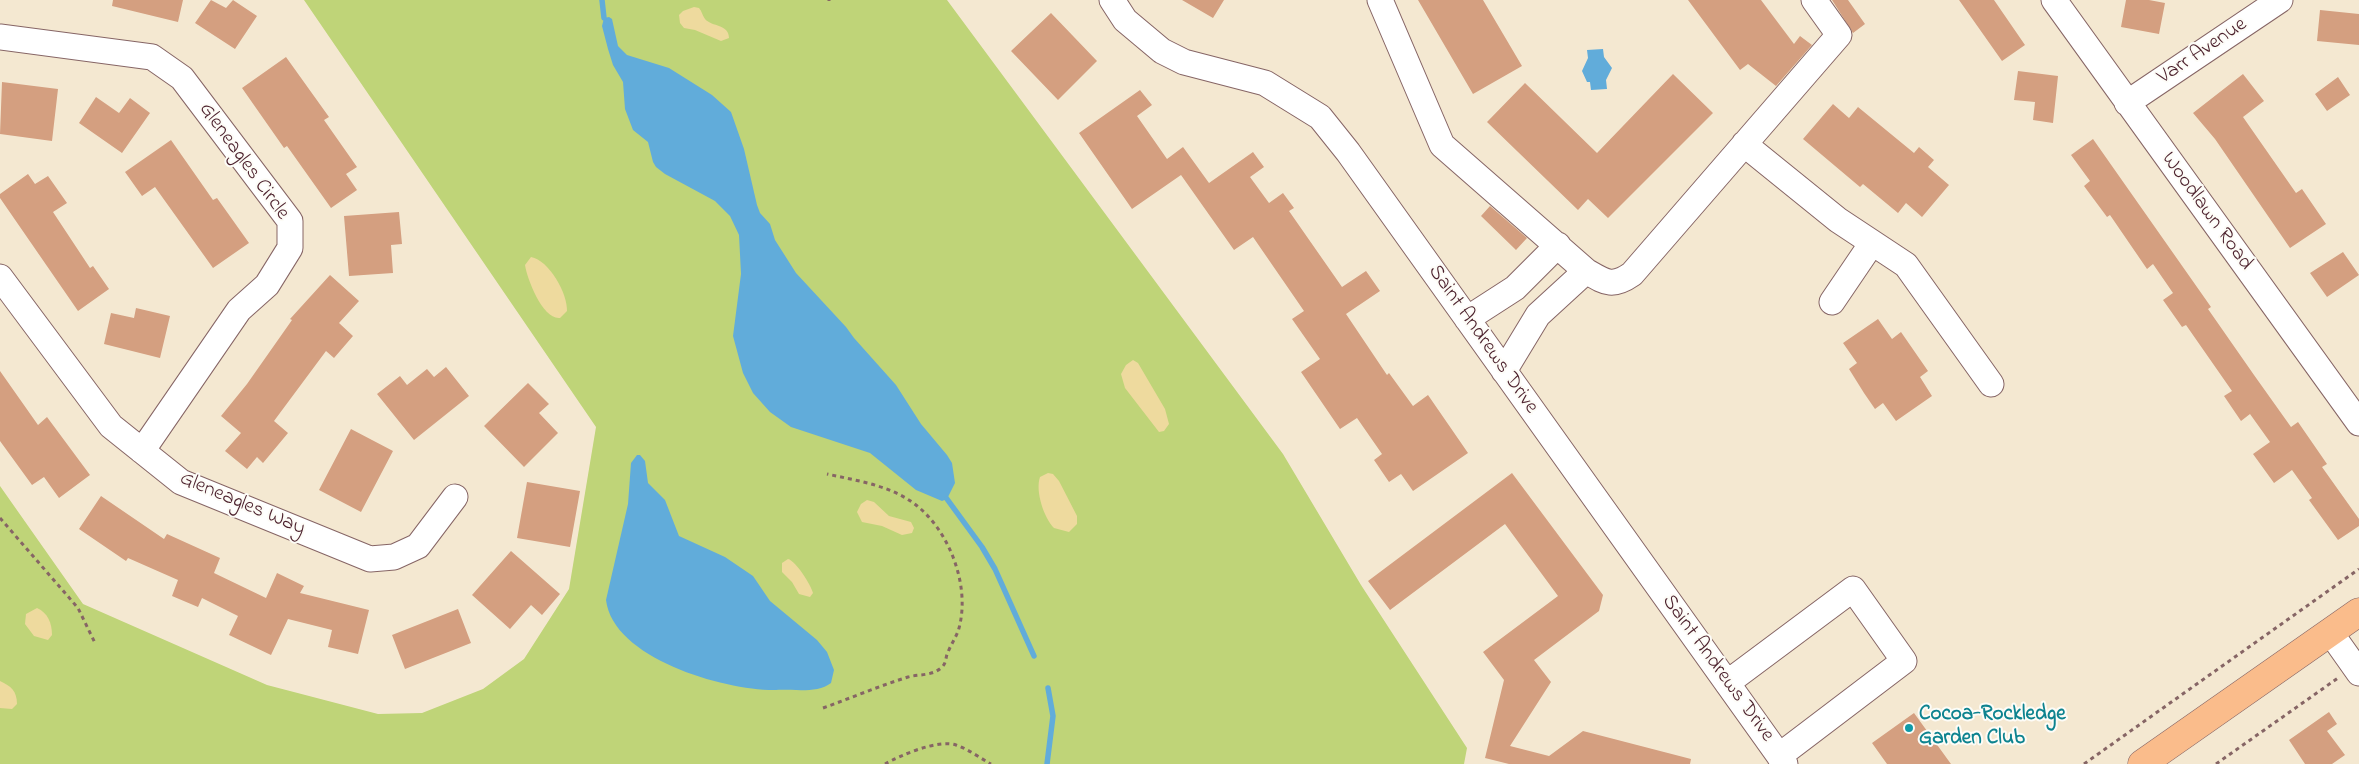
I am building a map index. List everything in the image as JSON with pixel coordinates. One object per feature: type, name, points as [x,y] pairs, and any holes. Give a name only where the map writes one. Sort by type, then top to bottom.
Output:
[{"type":"main road","points":[[2142,764],[2359,612]]},
{"type":"street","name":"Saint Andrews Drive","points":[[1112,0],[1125,20],[1144,38],[1162,51],[1184,62],[1265,83],[1320,117],[1348,152],[1782,760]]},
{"type":"street","points":[[1380,0],[1442,145],[1586,271],[1607,282],[1619,283],[1632,274],[1839,35],[1814,0]]},
{"type":"street","name":"Woodlawn Road","points":[[2054,0],[2359,423]]},
{"type":"street","name":"Varr Avenue","points":[[2127,103],[2280,0]]},
{"type":"street","name":"Gleneagles Circle","points":[[0,37],[152,57],[182,78],[290,221],[290,248],[267,285],[239,310],[142,451]]},
{"type":"street","points":[[1744,144],[1838,220],[1906,265],[1991,384]]},
{"type":"street","points":[[1832,302],[1872,243]]},
{"type":"street","points":[[1467,319],[1515,288],[1558,245]]},
{"type":"street","points":[[1504,371],[1538,315],[1586,271]]},
{"type":"street","name":"Gleneagles Way","points":[[0,277],[111,426],[180,482],[370,558],[394,557],[418,546],[455,497]]},
{"type":"street","points":[[1727,683],[1853,589],[1904,661],[1782,760]]},
{"type":"street","points":[[2330,632],[2351,674]]},
{"type":"path","points":[[822,708],[908,677],[938,671],[944,666],[948,652],[955,641],[960,625],[962,602],[959,578],[949,548],[942,534],[925,513],[907,499],[885,488],[827,474]]},
{"type":"path","points":[[0,518],[78,608],[95,643]]},
{"type":"path","points":[[2084,764],[2359,569]]},
{"type":"path","points":[[2216,764],[2351,674]]},
{"type":"path","points":[[885,764],[907,754],[945,743],[956,745],[991,764]]},
{"type":"green space","points":[[304,0],[947,0],[1283,454],[1361,585],[1467,748],[1464,764],[0,764],[0,486],[83,604],[267,685],[378,714],[422,713],[483,689],[524,659],[569,589],[596,427]]},
{"type":"sand","points":[[694,7],[701,10],[708,22],[726,30],[729,38],[721,41],[695,30],[684,28],[680,23],[679,15],[683,11]]},
{"type":"sand","points":[[531,257],[538,259],[551,271],[561,287],[567,311],[560,318],[548,313],[532,288],[525,265]]},
{"type":"sand","points":[[1133,360],[1138,363],[1165,409],[1169,424],[1164,431],[1159,432],[1125,388],[1121,374],[1126,365]]},
{"type":"sand","points":[[1048,473],[1053,474],[1059,481],[1077,516],[1077,524],[1069,532],[1054,528],[1044,511],[1039,483],[1040,477]]},
{"type":"sand","points":[[867,500],[874,502],[889,516],[911,522],[914,528],[912,533],[902,535],[882,526],[862,522],[857,512],[861,504]]},
{"type":"sand","points":[[788,559],[799,569],[812,589],[813,593],[810,597],[799,594],[792,582],[782,572],[782,563]]},
{"type":"sand","points":[[37,608],[47,616],[50,623],[52,635],[48,640],[34,636],[25,624],[26,614]]},
{"type":"sand","points":[[0,681],[15,692],[17,704],[12,709],[0,708]]},
{"type":"water","points":[[609,17],[612,19],[618,46],[627,55],[669,68],[712,95],[731,112],[744,149],[757,205],[760,213],[770,224],[775,240],[796,273],[896,385],[921,424],[947,455],[952,463],[955,483],[947,499],[942,501],[916,490],[870,453],[791,427],[770,412],[753,393],[743,373],[733,336],[741,274],[739,235],[730,216],[715,201],[665,174],[656,167],[648,142],[633,130],[625,109],[623,82],[613,65],[602,26],[604,18]]},
{"type":"water","points":[[1603,49],[1604,57],[1612,68],[1606,80],[1607,89],[1591,90],[1590,82],[1587,82],[1582,71],[1588,58],[1587,50]]},
{"type":"water","points":[[637,455],[640,455],[645,461],[648,483],[665,500],[679,536],[725,557],[753,576],[770,601],[817,640],[827,652],[834,670],[831,683],[812,690],[755,689],[729,685],[675,668],[650,655],[628,639],[613,621],[606,600],[628,504],[631,463]]},
{"type":"building","points":[[113,0],[183,0],[178,22],[112,6]]},
{"type":"building","points":[[211,0],[226,8],[233,0],[257,16],[235,49],[195,23]]},
{"type":"building","points":[[1182,0],[1224,0],[1213,18]]},
{"type":"building","points":[[1418,0],[1483,0],[1522,66],[1473,94]]},
{"type":"building","points":[[1688,0],[1761,0],[1794,44],[1800,36],[1812,45],[1776,86],[1748,64],[1740,70]]},
{"type":"building","points":[[1832,0],[1848,0],[1865,24],[1853,33]]},
{"type":"building","points":[[1959,0],[1994,0],[2025,45],[2002,61]]},
{"type":"building","points":[[2126,0],[2149,0],[2165,3],[2159,34],[2121,27]]},
{"type":"building","points":[[2320,10],[2359,14],[2359,45],[2317,41]]},
{"type":"building","points":[[1051,13],[1097,61],[1058,100],[1011,51]]},
{"type":"building","points":[[286,57],[329,117],[324,120],[357,167],[346,174],[357,190],[331,208],[287,146],[284,148],[242,88]]},
{"type":"building","points":[[2018,71],[2058,76],[2053,123],[2033,120],[2035,102],[2014,100]]},
{"type":"building","points":[[1673,74],[1713,113],[1608,218],[1588,199],[1578,210],[1487,122],[1525,83],[1597,153]]},
{"type":"building","points":[[2243,74],[2264,101],[2243,117],[2296,193],[2302,189],[2326,224],[2290,248],[2215,139],[2193,113]]},
{"type":"building","points":[[2338,77],[2350,95],[2327,111],[2315,94]]},
{"type":"building","points":[[2,82],[58,89],[52,141],[0,134]]},
{"type":"building","points":[[1140,90],[1152,105],[1137,116],[1167,159],[1183,147],[1209,183],[1253,152],[1264,167],[1250,177],[1269,203],[1283,193],[1294,208],[1289,211],[1342,287],[1366,271],[1380,291],[1346,314],[1387,375],[1389,373],[1413,406],[1428,395],[1468,453],[1413,491],[1401,474],[1389,482],[1374,460],[1382,454],[1357,418],[1340,429],[1301,372],[1320,359],[1292,319],[1304,311],[1253,237],[1234,250],[1181,175],[1132,209],[1079,133]]},
{"type":"building","points":[[96,97],[119,113],[130,98],[150,113],[122,153],[79,123]]},
{"type":"building","points":[[1833,104],[1849,118],[1858,107],[1914,153],[1919,147],[1934,160],[1928,167],[1949,185],[1922,217],[1906,203],[1898,213],[1863,184],[1860,187],[1803,139]]},
{"type":"building","points":[[2093,139],[2211,307],[2208,309],[2291,427],[2298,422],[2327,464],[2322,467],[2359,519],[2359,526],[2338,540],[2309,500],[2312,498],[2292,470],[2274,483],[2253,454],[2270,442],[2250,414],[2241,421],[2224,396],[2232,391],[2186,325],[2182,327],[2163,300],[2173,293],[2153,264],[2147,269],[2110,215],[2107,217],[2084,186],[2090,181],[2071,155]]},
{"type":"building","points":[[171,140],[213,200],[217,198],[249,243],[213,268],[155,187],[142,196],[125,172]]},
{"type":"building","points":[[28,174],[35,184],[48,176],[67,203],[53,212],[90,268],[93,266],[109,289],[78,311],[0,198],[0,194]]},
{"type":"building","points":[[1490,206],[1527,238],[1516,250],[1481,216]]},
{"type":"building","points":[[399,212],[402,244],[391,245],[393,273],[349,276],[344,216]]},
{"type":"building","points":[[2343,252],[2359,275],[2327,297],[2310,273]]},
{"type":"building","points":[[330,275],[359,301],[339,323],[353,336],[334,358],[326,351],[274,421],[288,433],[263,463],[257,457],[247,469],[225,451],[241,433],[221,416],[247,384],[292,320],[290,319]]},
{"type":"building","points":[[136,308],[170,316],[160,358],[104,344],[111,313],[134,318]]},
{"type":"building","points":[[1878,319],[1892,339],[1901,332],[1928,371],[1920,377],[1932,396],[1896,421],[1883,403],[1875,409],[1864,393],[1849,369],[1857,363],[1843,343]]},
{"type":"building","points":[[446,367],[469,396],[414,440],[377,394],[400,376],[407,385],[427,369],[434,377]]},
{"type":"building","points":[[0,371],[38,425],[47,417],[90,475],[59,498],[44,477],[32,485],[0,441]]},
{"type":"building","points":[[528,383],[549,404],[539,413],[558,433],[524,467],[484,426]]},
{"type":"building","points":[[351,429],[393,451],[361,512],[319,490]]},
{"type":"building","points":[[1512,473],[1603,595],[1599,611],[1534,660],[1551,682],[1510,746],[1549,756],[1583,731],[1691,759],[1690,764],[1509,764],[1485,758],[1504,680],[1483,652],[1558,596],[1505,524],[1390,610],[1368,581]]},
{"type":"building","points":[[527,482],[580,491],[570,547],[517,538]]},
{"type":"building","points":[[101,496],[164,539],[167,534],[220,558],[214,573],[266,598],[277,573],[304,586],[300,593],[369,610],[358,654],[328,647],[332,630],[288,619],[271,655],[229,635],[238,616],[202,598],[198,607],[172,596],[178,580],[128,558],[126,561],[79,529]]},
{"type":"building","points":[[511,551],[560,594],[542,615],[531,605],[510,629],[472,595]]},
{"type":"building","points":[[458,609],[471,643],[405,669],[392,635]]},
{"type":"building","points":[[2329,712],[2337,724],[2327,731],[2345,755],[2332,764],[2305,764],[2289,740]]},
{"type":"building","name":"Cocoa-Rockledge Garden Club","points":[[1914,713],[1951,764],[1887,764],[1872,743]]},
{"type":"waterway","points":[[602,0],[604,18]]},
{"type":"waterway","points":[[947,499],[982,547],[995,569],[1034,656]]},
{"type":"waterway","points":[[1047,764],[1053,716],[1048,688]]},
{"type":"place","name":"Cocoa-Rockledge Garden Club","points":[[1909,728]]}]
